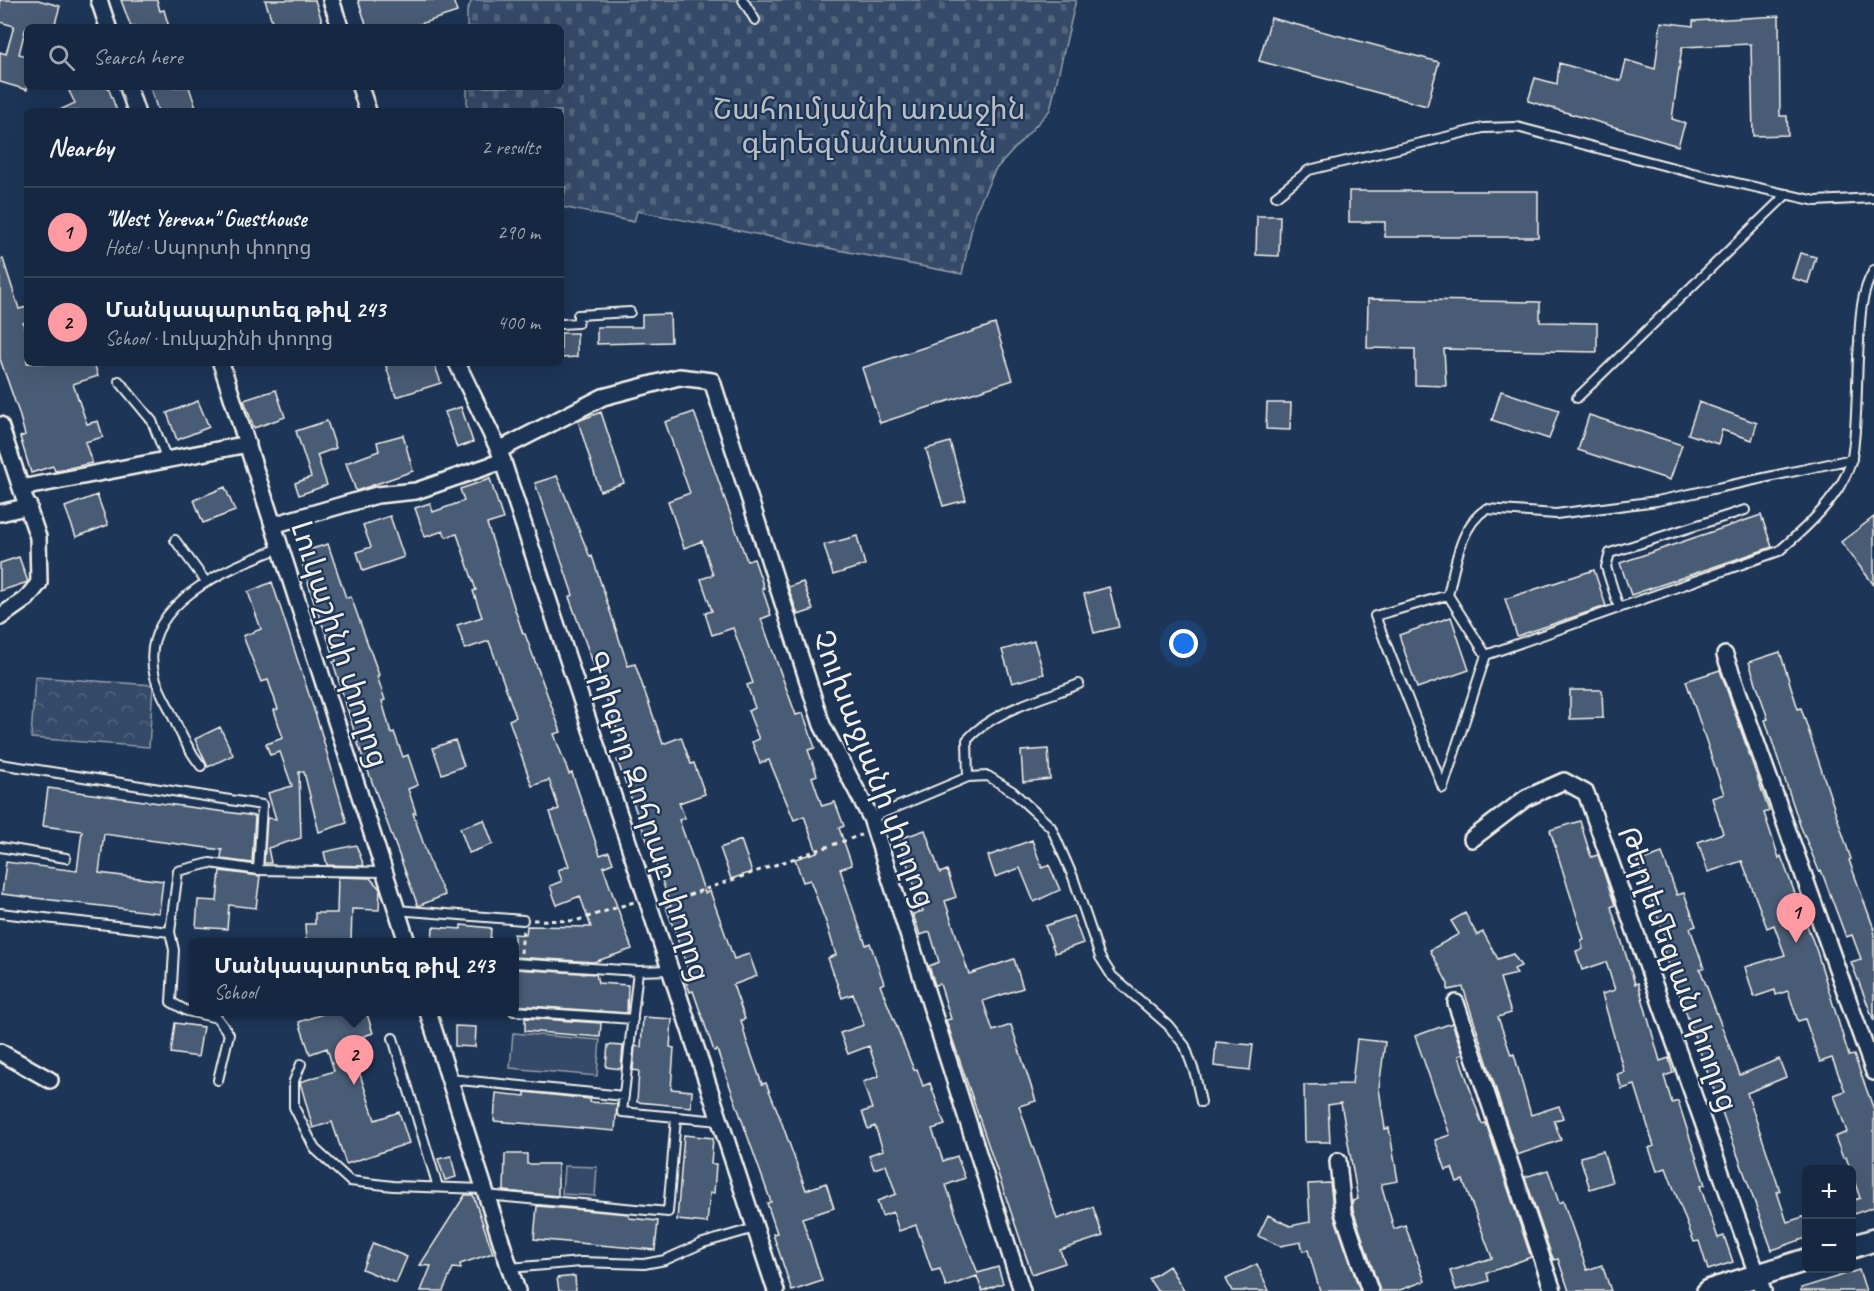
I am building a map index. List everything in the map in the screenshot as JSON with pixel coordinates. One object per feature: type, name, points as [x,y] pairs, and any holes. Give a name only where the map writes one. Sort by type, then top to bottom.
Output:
[{"type":"street","points":[[99,0],[107,24]]},
{"type":"street","points":[[331,0],[339,24]]},
{"type":"street","points":[[129,90],[135,108]]},
{"type":"street","points":[[361,90],[367,108]]},
{"type":"street","name":"Լուկաշինի փողոց","points":[[222,366],[405,938]]},
{"type":"street","name":"Գրիգոր Զոհրաբ փողոց","points":[[458,366],[501,455],[776,1291]]},
{"type":"street","name":"Չուխաջյանի փողոց","points":[[273,525],[376,495],[416,491],[501,455],[603,397],[679,377],[712,381],[822,725],[873,824],[1022,1291]]},
{"type":"street","points":[[0,425],[38,537],[39,583],[27,597],[0,617]]},
{"type":"street","points":[[21,488],[248,444]]},
{"type":"street","points":[[0,513],[29,506]]},
{"type":"street","points":[[1725,656],[1874,1072]]},
{"type":"street","name":"Թերլեմեզյան փողոց","points":[[1472,839],[1526,798],[1564,781],[1586,793],[1760,1283]]},
{"type":"street","points":[[1456,1003],[1553,1291]]},
{"type":"street","points":[[430,1016],[517,1291]]},
{"type":"street","points":[[0,1052],[50,1080]]},
{"type":"street","points":[[1338,1161],[1343,1212],[1370,1291]]},
{"type":"street","points":[[1856,1245],[1874,1240]]},
{"type":"street","points":[[1708,1291],[1760,1283],[1802,1262]]},
{"type":"lane","points":[[743,0],[755,20]]},
{"type":"lane","points":[[1276,196],[1309,171],[1483,128],[1517,127],[1693,173],[1816,201],[1874,198]]},
{"type":"lane","points":[[1578,398],[1787,194]]},
{"type":"lane","points":[[1486,656],[1779,551],[1803,531],[1838,488],[1851,459],[1861,309],[1867,282],[1874,270]]},
{"type":"lane","points":[[564,324],[578,323],[578,315],[630,312]]},
{"type":"lane","points":[[118,381],[152,421],[166,460]]},
{"type":"lane","points":[[1448,595],[1375,616],[1443,788],[1486,656],[1448,595],[1459,551],[1474,520],[1486,508],[1557,514],[1657,501],[1851,459]]},
{"type":"lane","points":[[1619,608],[1605,567],[1610,553],[1745,510]]},
{"type":"lane","points":[[175,540],[206,582]]},
{"type":"lane","points":[[201,766],[185,746],[154,676],[153,659],[158,631],[166,615],[182,599],[206,582],[220,573],[280,548]]},
{"type":"lane","points":[[968,777],[967,740],[975,730],[1001,716],[1079,684]]},
{"type":"lane","points":[[0,764],[262,805],[258,870]]},
{"type":"lane","points":[[873,824],[968,777],[988,776],[1012,791],[1052,827],[1073,877],[1100,957],[1112,976],[1168,1024],[1185,1046],[1195,1074],[1201,1102]]},
{"type":"lane","points":[[0,847],[66,858]]},
{"type":"lane","points":[[189,1011],[171,1002],[174,950],[170,932],[178,871],[210,864],[258,870],[384,872]]},
{"type":"lane","points":[[396,910],[523,920]]},
{"type":"lane","points":[[0,913],[170,932]]},
{"type":"lane","points":[[519,963],[638,971],[671,970]]},
{"type":"lane","points":[[638,971],[622,1112],[720,1121]]},
{"type":"lane","points":[[519,1011],[633,1019]]},
{"type":"lane","points":[[208,1016],[217,1018],[229,1034],[218,1080]]},
{"type":"lane","points":[[393,1038],[438,1187]]},
{"type":"lane","points":[[302,1064],[294,1081],[294,1107],[315,1149],[350,1181],[438,1187],[668,1212],[676,1118]]},
{"type":"lane","points":[[449,1078],[624,1096]]},
{"type":"lane","points":[[509,1268],[581,1262],[644,1264],[665,1260],[703,1243],[755,1228]]},
{"type":"path","points":[[519,954],[523,920],[575,921],[649,903],[873,824]]},
{"type":"green space","name":"Շահումյանի առաջին գերեզմանատուն","points":[[472,0],[1076,0],[1050,110],[995,170],[975,213],[962,274],[637,211],[634,222],[564,207],[566,187],[564,187],[564,108],[467,108],[467,90],[564,90],[564,24],[467,24],[467,11]]},
{"type":"green space","points":[[35,677],[153,685],[149,747],[31,738]]},
{"type":"green space","points":[[513,1033],[600,1040],[597,1076],[510,1068]]},
{"type":"green space","points":[[564,1166],[597,1167],[595,1196],[562,1194]]},
{"type":"building","points":[[0,0],[38,0],[60,6],[55,24],[24,24],[19,54],[24,55],[24,89],[0,82],[0,52],[6,54],[14,26],[0,22]]},
{"type":"building","points":[[121,0],[157,0],[160,11],[164,10],[168,24],[130,24]]},
{"type":"building","points":[[265,0],[315,0],[323,24],[273,24]]},
{"type":"building","points":[[358,0],[453,0],[457,12],[420,24],[366,24]]},
{"type":"building","points":[[1779,16],[1780,116],[1787,116],[1788,135],[1753,136],[1751,44],[1682,47],[1672,119],[1685,123],[1678,146],[1528,101],[1535,78],[1557,84],[1559,63],[1621,81],[1626,60],[1655,69],[1661,22],[1693,26],[1693,21]]},
{"type":"building","points":[[1271,18],[1439,62],[1427,106],[1259,61]]},
{"type":"building","points":[[68,90],[109,90],[116,108],[64,108],[75,103]]},
{"type":"building","points":[[151,90],[190,90],[196,108],[157,108]]},
{"type":"building","points":[[1349,191],[1538,191],[1538,237],[1385,237],[1385,222],[1349,222]]},
{"type":"building","points":[[1257,216],[1280,216],[1279,256],[1256,255]]},
{"type":"building","points":[[1800,253],[1816,257],[1808,283],[1792,278]]},
{"type":"building","points":[[0,259],[3,259],[19,309],[24,308],[24,366],[95,366],[98,376],[73,384],[87,424],[98,421],[103,437],[85,442],[92,463],[55,471],[53,466],[31,473],[20,437],[25,435],[0,359]]},
{"type":"building","points":[[1368,299],[1540,302],[1540,322],[1597,323],[1597,352],[1444,349],[1446,386],[1415,385],[1415,349],[1367,348]]},
{"type":"building","points":[[670,314],[671,342],[597,344],[597,327],[642,327],[642,315]]},
{"type":"building","points":[[995,324],[1013,380],[880,423],[862,368]]},
{"type":"building","points":[[564,333],[577,333],[577,357],[564,358]]},
{"type":"building","points":[[386,366],[435,366],[441,383],[396,397]]},
{"type":"building","points":[[276,390],[285,417],[254,428],[244,400]]},
{"type":"building","points":[[1501,391],[1559,410],[1549,439],[1492,420]]},
{"type":"building","points":[[198,401],[209,427],[177,440],[167,413]]},
{"type":"building","points":[[1699,402],[1757,423],[1752,440],[1722,430],[1718,444],[1688,434]]},
{"type":"building","points":[[1267,403],[1291,403],[1290,430],[1266,429]]},
{"type":"building","points":[[461,407],[473,442],[457,448],[445,412]]},
{"type":"building","points":[[601,412],[624,483],[600,491],[578,421]]},
{"type":"building","points":[[694,412],[747,561],[754,559],[764,588],[762,588],[771,615],[761,619],[796,715],[803,713],[815,748],[808,750],[817,775],[812,777],[822,806],[835,802],[844,826],[839,828],[852,865],[840,869],[853,909],[866,945],[870,943],[884,983],[880,985],[914,1070],[917,1069],[923,1086],[930,1083],[945,1125],[932,1129],[943,1161],[957,1156],[965,1178],[946,1185],[965,1241],[978,1273],[998,1267],[1003,1283],[982,1291],[977,1276],[946,1287],[940,1269],[932,1271],[916,1225],[899,1231],[893,1212],[882,1216],[877,1201],[896,1194],[886,1165],[874,1169],[869,1155],[883,1150],[875,1126],[868,1129],[862,1112],[872,1109],[863,1082],[879,1076],[869,1046],[848,1054],[840,1033],[864,1025],[853,994],[842,998],[828,958],[836,955],[827,925],[810,880],[803,882],[795,859],[817,852],[804,816],[794,820],[769,760],[760,763],[752,742],[759,739],[748,711],[755,708],[747,685],[753,683],[733,628],[712,635],[705,613],[712,611],[701,579],[713,575],[702,541],[684,548],[668,501],[690,493],[665,422]]},
{"type":"building","points":[[1589,415],[1682,445],[1670,480],[1578,450]]},
{"type":"building","points":[[327,421],[336,448],[317,455],[327,485],[299,495],[295,483],[311,477],[296,431]]},
{"type":"building","points":[[403,435],[413,471],[356,491],[346,463],[379,451],[377,442]]},
{"type":"building","points":[[950,442],[966,500],[943,506],[926,449]]},
{"type":"building","points":[[557,476],[590,557],[592,556],[628,666],[635,664],[663,744],[681,737],[691,764],[694,763],[705,794],[679,803],[685,818],[679,820],[705,893],[710,891],[734,959],[749,954],[757,976],[733,985],[745,1019],[741,1020],[746,1039],[762,1084],[766,1083],[779,1115],[806,1190],[826,1183],[834,1208],[802,1218],[822,1281],[792,1291],[773,1234],[777,1233],[767,1203],[771,1202],[717,1050],[714,1051],[693,991],[690,992],[683,974],[689,972],[666,907],[671,905],[617,760],[627,756],[569,597],[573,595],[535,483]]},
{"type":"building","points":[[490,479],[503,519],[487,524],[523,634],[525,634],[561,732],[554,734],[569,774],[572,773],[600,855],[609,852],[613,863],[603,867],[632,949],[594,962],[519,957],[519,938],[514,938],[514,934],[526,935],[527,926],[591,927],[580,896],[557,905],[550,886],[562,881],[558,870],[569,866],[550,812],[559,809],[549,780],[532,786],[509,720],[516,717],[489,641],[465,649],[457,625],[482,617],[473,591],[476,590],[457,534],[446,537],[443,531],[425,537],[415,508],[430,503],[433,512],[464,501],[460,489]]},
{"type":"building","points":[[225,487],[235,511],[203,523],[194,500]]},
{"type":"building","points":[[97,495],[108,525],[76,537],[65,507]]},
{"type":"building","points":[[1761,515],[1772,547],[1631,595],[1620,563]]},
{"type":"building","points":[[390,516],[404,557],[363,571],[357,552],[371,547],[363,525]]},
{"type":"building","points":[[1874,517],[1874,585],[1841,542]]},
{"type":"building","points":[[857,536],[865,565],[833,575],[824,545]]},
{"type":"building","points":[[328,544],[346,598],[351,597],[379,675],[377,676],[385,700],[382,701],[391,733],[394,732],[403,757],[408,755],[418,785],[408,789],[416,813],[413,813],[432,869],[445,895],[418,906],[358,744],[333,662],[336,661],[299,553]]},
{"type":"building","points":[[19,557],[28,582],[0,591],[0,563]]},
{"type":"building","points":[[1594,570],[1606,606],[1517,636],[1505,599]]},
{"type":"building","points":[[272,582],[319,725],[347,823],[319,832],[304,772],[299,772],[301,838],[268,848],[271,863],[264,863],[267,818],[276,819],[268,793],[292,786],[280,752],[270,755],[266,744],[283,738],[274,710],[278,709],[268,680],[261,682],[243,636],[261,629],[248,592]]},
{"type":"building","points":[[803,582],[813,610],[798,615],[788,587]]},
{"type":"building","points":[[1109,587],[1119,627],[1094,633],[1084,594]]},
{"type":"building","points":[[1451,617],[1469,670],[1417,688],[1399,635]]},
{"type":"building","points":[[1034,641],[1044,674],[1012,683],[1002,650]]},
{"type":"building","points":[[1780,652],[1798,709],[1801,708],[1851,859],[1849,860],[1874,929],[1874,1021],[1851,962],[1861,959],[1852,935],[1846,937],[1821,870],[1819,871],[1800,825],[1765,720],[1768,719],[1749,662]]},
{"type":"building","points":[[1720,670],[1769,811],[1764,813],[1779,858],[1781,856],[1817,952],[1849,1056],[1854,1055],[1874,1110],[1874,1207],[1856,1213],[1856,1199],[1860,1198],[1856,1186],[1856,1165],[1849,1165],[1846,1157],[1843,1158],[1835,1137],[1847,1132],[1834,1095],[1845,1091],[1832,1058],[1820,1062],[1805,1019],[1798,1021],[1788,991],[1776,995],[1775,990],[1754,997],[1745,967],[1785,955],[1774,925],[1767,928],[1742,861],[1708,872],[1698,842],[1723,833],[1712,798],[1724,794],[1686,681]]},
{"type":"building","points":[[1570,690],[1602,690],[1603,718],[1570,719]]},
{"type":"building","points":[[220,727],[233,755],[208,767],[195,739]]},
{"type":"building","points":[[455,740],[464,766],[442,774],[433,748]]},
{"type":"building","points":[[1048,749],[1050,779],[1023,782],[1021,751]]},
{"type":"building","points":[[48,788],[255,816],[252,863],[221,859],[222,850],[104,834],[99,873],[163,881],[159,913],[2,894],[6,862],[77,871],[82,831],[43,826]]},
{"type":"building","points":[[484,820],[493,844],[469,853],[460,828]]},
{"type":"building","points":[[1580,821],[1591,857],[1598,855],[1615,905],[1611,907],[1635,984],[1638,983],[1660,1061],[1669,1058],[1673,1073],[1664,1076],[1672,1103],[1678,1101],[1705,1185],[1700,1186],[1718,1238],[1724,1236],[1733,1262],[1708,1270],[1699,1241],[1694,1242],[1666,1168],[1657,1171],[1649,1148],[1654,1146],[1635,1085],[1622,1089],[1617,1074],[1624,1072],[1602,994],[1615,990],[1606,962],[1582,970],[1576,951],[1583,949],[1581,940],[1584,939],[1550,830]]},
{"type":"building","points":[[925,830],[940,873],[947,870],[956,897],[945,901],[969,974],[1014,959],[1023,988],[983,1001],[993,1031],[1011,1025],[1036,1101],[1019,1106],[1057,1219],[1093,1207],[1103,1236],[1060,1250],[1065,1263],[1032,1274],[946,1020],[951,1019],[940,984],[935,985],[929,966],[939,962],[930,932],[920,935],[913,914],[923,911],[899,839]]},
{"type":"building","points":[[741,840],[752,872],[731,879],[720,848]]},
{"type":"building","points":[[1032,840],[1042,868],[1049,865],[1060,890],[1034,902],[1020,868],[995,877],[988,856]]},
{"type":"building","points":[[356,845],[364,866],[327,865],[324,852]]},
{"type":"building","points":[[1662,853],[1677,895],[1684,893],[1696,926],[1690,928],[1704,968],[1700,969],[1740,1075],[1779,1059],[1786,1077],[1747,1093],[1780,1191],[1777,1192],[1787,1222],[1802,1217],[1802,1239],[1772,1250],[1663,949],[1669,947],[1637,862]]},
{"type":"building","points":[[220,871],[260,876],[256,908],[229,905],[227,929],[196,927],[198,900],[217,901]]},
{"type":"building","points":[[338,877],[370,878],[380,889],[379,910],[352,909],[351,938],[306,938],[305,924],[315,924],[315,913],[337,913]]},
{"type":"building","points":[[1465,913],[1477,935],[1483,932],[1498,959],[1513,954],[1521,966],[1514,969],[1517,974],[1500,978],[1511,1013],[1498,1017],[1511,1055],[1514,1054],[1531,1115],[1559,1106],[1563,1118],[1554,1121],[1561,1140],[1517,1155],[1463,987],[1448,990],[1448,984],[1430,950],[1459,934],[1451,921]]},
{"type":"building","points":[[1073,916],[1083,943],[1055,953],[1045,926]]},
{"type":"building","points":[[461,925],[491,928],[490,938],[432,938],[433,927],[461,929]]},
{"type":"building","points":[[519,969],[596,974],[598,983],[628,985],[627,1013],[519,1005]]},
{"type":"building","points":[[316,1016],[368,1016],[373,1033],[349,1041],[375,1120],[399,1112],[409,1143],[346,1164],[332,1122],[313,1128],[300,1082],[334,1071],[327,1048],[310,1054],[299,1022]]},
{"type":"building","points":[[643,1017],[672,1019],[670,1047],[674,1048],[671,1089],[692,1091],[691,1107],[637,1102],[639,1071],[633,1070],[635,1046],[641,1047]]},
{"type":"building","points":[[525,1018],[601,1023],[600,1037],[525,1031]]},
{"type":"building","points":[[175,1023],[203,1027],[198,1057],[171,1053]]},
{"type":"building","points":[[1452,1023],[1463,1054],[1459,1056],[1482,1124],[1486,1123],[1531,1257],[1487,1273],[1489,1281],[1456,1290],[1450,1271],[1492,1258],[1463,1180],[1457,1182],[1452,1168],[1446,1170],[1435,1140],[1450,1135],[1415,1036]]},
{"type":"building","points":[[455,1026],[476,1027],[475,1047],[455,1046]]},
{"type":"building","points":[[1357,1039],[1385,1042],[1379,1088],[1385,1129],[1389,1128],[1398,1181],[1381,1184],[1394,1229],[1405,1225],[1425,1281],[1397,1291],[1380,1291],[1353,1210],[1352,1201],[1358,1199],[1341,1103],[1328,1105],[1330,1142],[1305,1142],[1304,1085],[1352,1084]]},
{"type":"building","points":[[1216,1042],[1253,1045],[1250,1070],[1214,1066]]},
{"type":"building","points":[[608,1045],[623,1046],[621,1069],[606,1067]]},
{"type":"building","points":[[525,1092],[617,1104],[615,1131],[494,1121],[496,1093],[525,1096]]},
{"type":"building","points":[[684,1135],[713,1138],[711,1164],[716,1164],[714,1193],[710,1193],[707,1223],[677,1220]]},
{"type":"building","points":[[1603,1151],[1612,1182],[1590,1189],[1580,1157]]},
{"type":"building","points":[[505,1154],[527,1154],[527,1164],[558,1164],[558,1196],[504,1191]]},
{"type":"building","points":[[451,1156],[456,1177],[445,1180],[438,1159]]},
{"type":"building","points":[[1548,1170],[1559,1203],[1563,1201],[1587,1270],[1602,1265],[1611,1291],[1569,1291],[1558,1259],[1554,1260],[1550,1251],[1525,1177]]},
{"type":"building","points":[[1330,1183],[1334,1215],[1360,1291],[1320,1291],[1308,1250],[1303,1251],[1301,1242],[1280,1246],[1258,1236],[1268,1215],[1290,1226],[1310,1222],[1308,1184]]},
{"type":"building","points":[[465,1195],[473,1195],[493,1253],[460,1264],[461,1269],[453,1268],[443,1291],[421,1291],[431,1266],[420,1265]]},
{"type":"building","points":[[537,1206],[629,1214],[629,1218],[658,1221],[655,1250],[534,1239]]},
{"type":"building","points":[[373,1243],[407,1257],[396,1283],[362,1269]]},
{"type":"building","points":[[1257,1264],[1269,1291],[1232,1291],[1226,1279]]},
{"type":"building","points":[[1169,1266],[1184,1291],[1157,1291],[1149,1279]]},
{"type":"building","points":[[1859,1270],[1866,1291],[1801,1291],[1801,1288],[1856,1273]]},
{"type":"building","points":[[575,1276],[576,1291],[559,1291],[557,1278]]},
{"type":"place","name":"\"West Yerevan\" Guesthouse","points":[[1796,943]]},
{"type":"place","name":"Մանկապարտեզ թիվ 243","points":[[354,1085]]}]
